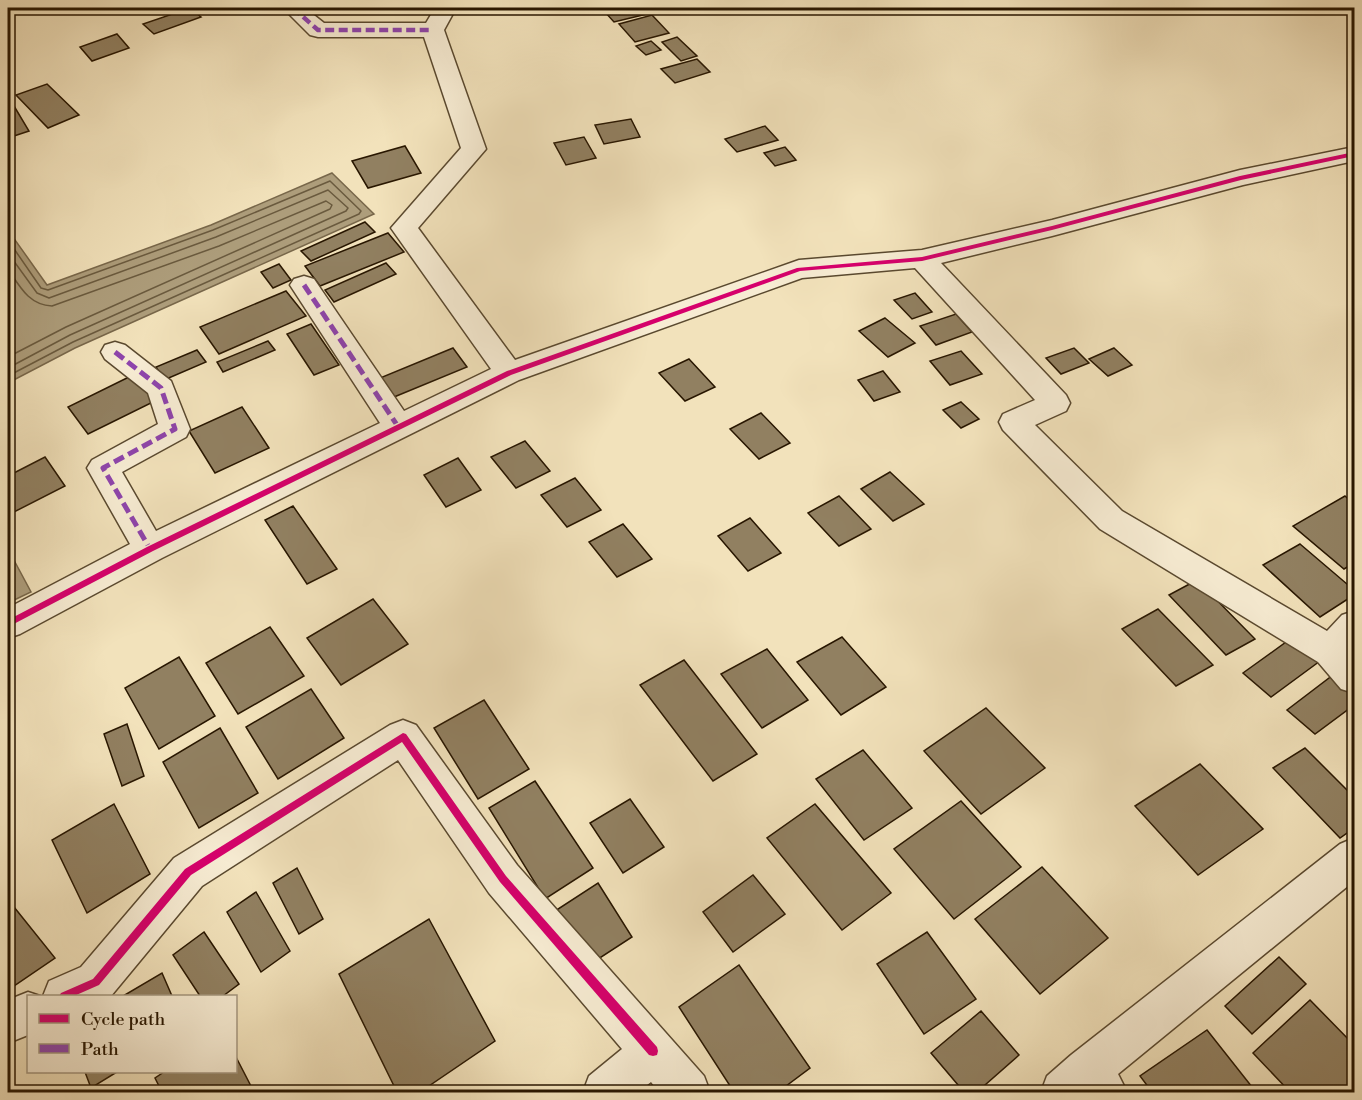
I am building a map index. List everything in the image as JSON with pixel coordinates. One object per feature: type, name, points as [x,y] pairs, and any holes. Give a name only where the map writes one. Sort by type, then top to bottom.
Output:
[{"type":"street","points":[[293,8],[318,30],[439,19],[474,149],[404,228],[509,373]]},
{"type":"street","points":[[8,624],[150,549],[509,373],[799,269],[922,259],[1052,228],[1240,177],[1354,154]]},
{"type":"street","points":[[922,259],[1055,403],[1014,422],[1111,520],[1330,651],[1354,678]]},
{"type":"street","points":[[304,285],[399,428]]},
{"type":"street","points":[[115,352],[161,388],[175,429],[103,468],[150,549]]},
{"type":"street","points":[[1330,651],[1354,625]]},
{"type":"street","points":[[66,995],[96,982],[188,872],[403,737],[503,879],[688,1092]]},
{"type":"street","points":[[1085,1085],[1354,857]]},
{"type":"street","points":[[8,1022],[27,1013]]},
{"type":"street","points":[[604,1092],[653,1051]]},
{"type":"water","points":[[332,173],[374,214],[75,348],[8,383],[8,230],[47,285],[211,225]]},
{"type":"water","points":[[8,549],[31,592],[8,603]]},
{"type":"building","points":[[120,8],[146,8],[127,14]]},
{"type":"building","points":[[190,8],[201,17],[154,34],[143,24]]},
{"type":"building","points":[[617,8],[642,8],[647,14],[614,22],[604,11]]},
{"type":"building","points":[[652,15],[669,33],[635,42],[619,24]]},
{"type":"building","points":[[117,34],[129,48],[92,61],[80,47]]},
{"type":"building","points":[[677,37],[697,56],[681,61],[662,42]]},
{"type":"building","points":[[651,41],[661,50],[646,55],[636,46]]},
{"type":"building","points":[[697,59],[710,72],[675,83],[661,69]]},
{"type":"building","points":[[47,84],[79,115],[48,128],[16,95]]},
{"type":"building","points":[[14,106],[29,131],[8,138],[8,108]]},
{"type":"building","points":[[631,119],[640,137],[604,144],[595,125]]},
{"type":"building","points":[[765,126],[778,140],[737,152],[725,139]]},
{"type":"building","points":[[584,137],[596,158],[566,165],[554,143]]},
{"type":"building","points":[[405,146],[421,173],[368,188],[352,161]]},
{"type":"building","points":[[785,147],[796,160],[775,166],[764,153]]},
{"type":"building","points":[[365,222],[375,232],[311,261],[301,251]]},
{"type":"building","points":[[388,233],[404,252],[320,286],[305,266]]},
{"type":"building","points":[[386,263],[396,274],[334,302],[325,290]]},
{"type":"building","points":[[279,264],[291,280],[273,288],[261,272]]},
{"type":"building","points":[[286,291],[306,316],[219,354],[200,327]]},
{"type":"building","points":[[915,293],[932,312],[912,319],[894,300]]},
{"type":"building","points":[[956,314],[972,332],[936,345],[920,326]]},
{"type":"building","points":[[885,318],[915,343],[888,357],[859,331]]},
{"type":"building","points":[[311,324],[339,365],[314,375],[287,334]]},
{"type":"building","points":[[268,341],[275,350],[223,372],[217,362]]},
{"type":"building","points":[[453,348],[467,367],[394,397],[380,378]]},
{"type":"building","points":[[1074,348],[1089,363],[1061,374],[1046,358]]},
{"type":"building","points":[[1114,348],[1132,365],[1108,376],[1089,359]]},
{"type":"building","points":[[197,350],[206,362],[164,380],[156,367]]},
{"type":"building","points":[[961,351],[982,374],[950,385],[930,361]]},
{"type":"building","points":[[689,359],[715,387],[685,401],[659,373]]},
{"type":"building","points":[[883,371],[900,392],[874,401],[858,380]]},
{"type":"building","points":[[135,374],[157,400],[88,434],[68,407]]},
{"type":"building","points":[[961,402],[979,419],[961,428],[943,410]]},
{"type":"building","points":[[242,407],[269,448],[215,473],[189,431]]},
{"type":"building","points":[[761,413],[790,443],[759,459],[730,429]]},
{"type":"building","points":[[525,441],[550,471],[516,488],[491,457]]},
{"type":"building","points":[[45,457],[65,486],[8,515],[8,476]]},
{"type":"building","points":[[458,458],[481,490],[446,507],[424,475]]},
{"type":"building","points":[[890,472],[924,504],[893,521],[861,489]]},
{"type":"building","points":[[575,478],[601,510],[567,527],[541,495]]},
{"type":"building","points":[[839,496],[871,529],[839,546],[808,513]]},
{"type":"building","points":[[1345,496],[1354,504],[1354,563],[1344,569],[1293,526]]},
{"type":"building","points":[[293,506],[337,569],[307,584],[265,520]]},
{"type":"building","points":[[750,518],[781,553],[748,571],[718,536]]},
{"type":"building","points":[[623,524],[652,559],[617,577],[589,542]]},
{"type":"building","points":[[1300,544],[1354,590],[1354,595],[1320,617],[1263,565]]},
{"type":"building","points":[[1197,580],[1255,639],[1226,655],[1169,595]]},
{"type":"building","points":[[373,599],[408,644],[341,685],[307,638]]},
{"type":"building","points":[[1158,609],[1213,665],[1176,686],[1122,629]]},
{"type":"building","points":[[270,627],[304,676],[238,714],[206,663]]},
{"type":"building","points":[[842,637],[886,687],[841,715],[797,662]]},
{"type":"building","points":[[1293,637],[1320,661],[1271,697],[1243,673]]},
{"type":"building","points":[[767,649],[808,700],[762,728],[721,674]]},
{"type":"building","points":[[179,657],[215,716],[159,749],[125,688]]},
{"type":"building","points":[[684,660],[757,754],[713,781],[640,685]]},
{"type":"building","points":[[1333,675],[1354,694],[1354,705],[1315,734],[1287,710]]},
{"type":"building","points":[[311,689],[344,738],[278,779],[246,727]]},
{"type":"building","points":[[484,700],[529,769],[478,799],[434,728]]},
{"type":"building","points":[[986,708],[1045,768],[981,814],[924,751]]},
{"type":"building","points":[[127,724],[144,776],[122,786],[104,734]]},
{"type":"building","points":[[220,728],[258,793],[199,828],[163,762]]},
{"type":"building","points":[[1305,748],[1354,797],[1354,828],[1340,838],[1273,768]]},
{"type":"building","points":[[863,750],[912,808],[864,840],[816,779]]},
{"type":"building","points":[[1200,764],[1263,829],[1198,875],[1135,806]]},
{"type":"building","points":[[535,781],[593,868],[545,899],[489,808]]},
{"type":"building","points":[[630,799],[664,847],[623,873],[590,823]]},
{"type":"building","points":[[961,801],[1021,867],[954,919],[894,849]]},
{"type":"building","points":[[114,804],[150,874],[87,913],[52,840]]},
{"type":"building","points":[[815,804],[891,893],[842,930],[767,838]]},
{"type":"building","points":[[1042,867],[1108,938],[1040,994],[975,919]]},
{"type":"building","points":[[297,868],[323,919],[299,934],[273,883]]},
{"type":"building","points":[[753,875],[785,914],[733,952],[703,912]]},
{"type":"building","points":[[598,883],[632,937],[589,965],[555,911]]},
{"type":"building","points":[[256,892],[290,951],[261,972],[227,912]]},
{"type":"building","points":[[10,902],[55,958],[8,990],[8,903]]},
{"type":"building","points":[[429,919],[495,1041],[420,1092],[397,1092],[339,974]]},
{"type":"building","points":[[204,932],[239,984],[224,995],[199,995],[173,955]]},
{"type":"building","points":[[927,932],[976,999],[924,1034],[877,964]]},
{"type":"building","points":[[1279,957],[1306,984],[1252,1034],[1225,1006]]},
{"type":"building","points":[[739,965],[810,1068],[778,1092],[734,1092],[679,1007]]},
{"type":"building","points":[[162,973],[172,995],[125,995]]},
{"type":"building","points":[[1310,1000],[1354,1045],[1354,1092],[1290,1092],[1253,1053]]},
{"type":"building","points":[[981,1011],[1019,1055],[977,1092],[964,1092],[931,1053]]},
{"type":"building","points":[[1207,1030],[1256,1092],[1152,1092],[1140,1076]]},
{"type":"building","points":[[237,1059],[254,1092],[162,1092],[155,1078],[162,1073],[237,1073]]},
{"type":"building","points":[[85,1073],[115,1073],[91,1088]]},
{"type":"marked path","points":[[293,8],[318,30],[433,30]]},
{"type":"marked path","points":[[304,285],[399,428]]},
{"type":"marked path","points":[[115,352],[161,388],[175,429],[103,468],[150,549]]},
{"type":"cycle path","points":[[8,624],[150,549],[509,373],[799,269],[922,259],[1052,228],[1240,178],[1354,154]]},
{"type":"cycle path","points":[[66,995],[96,982],[188,872],[403,737],[503,879],[653,1051]]}]
